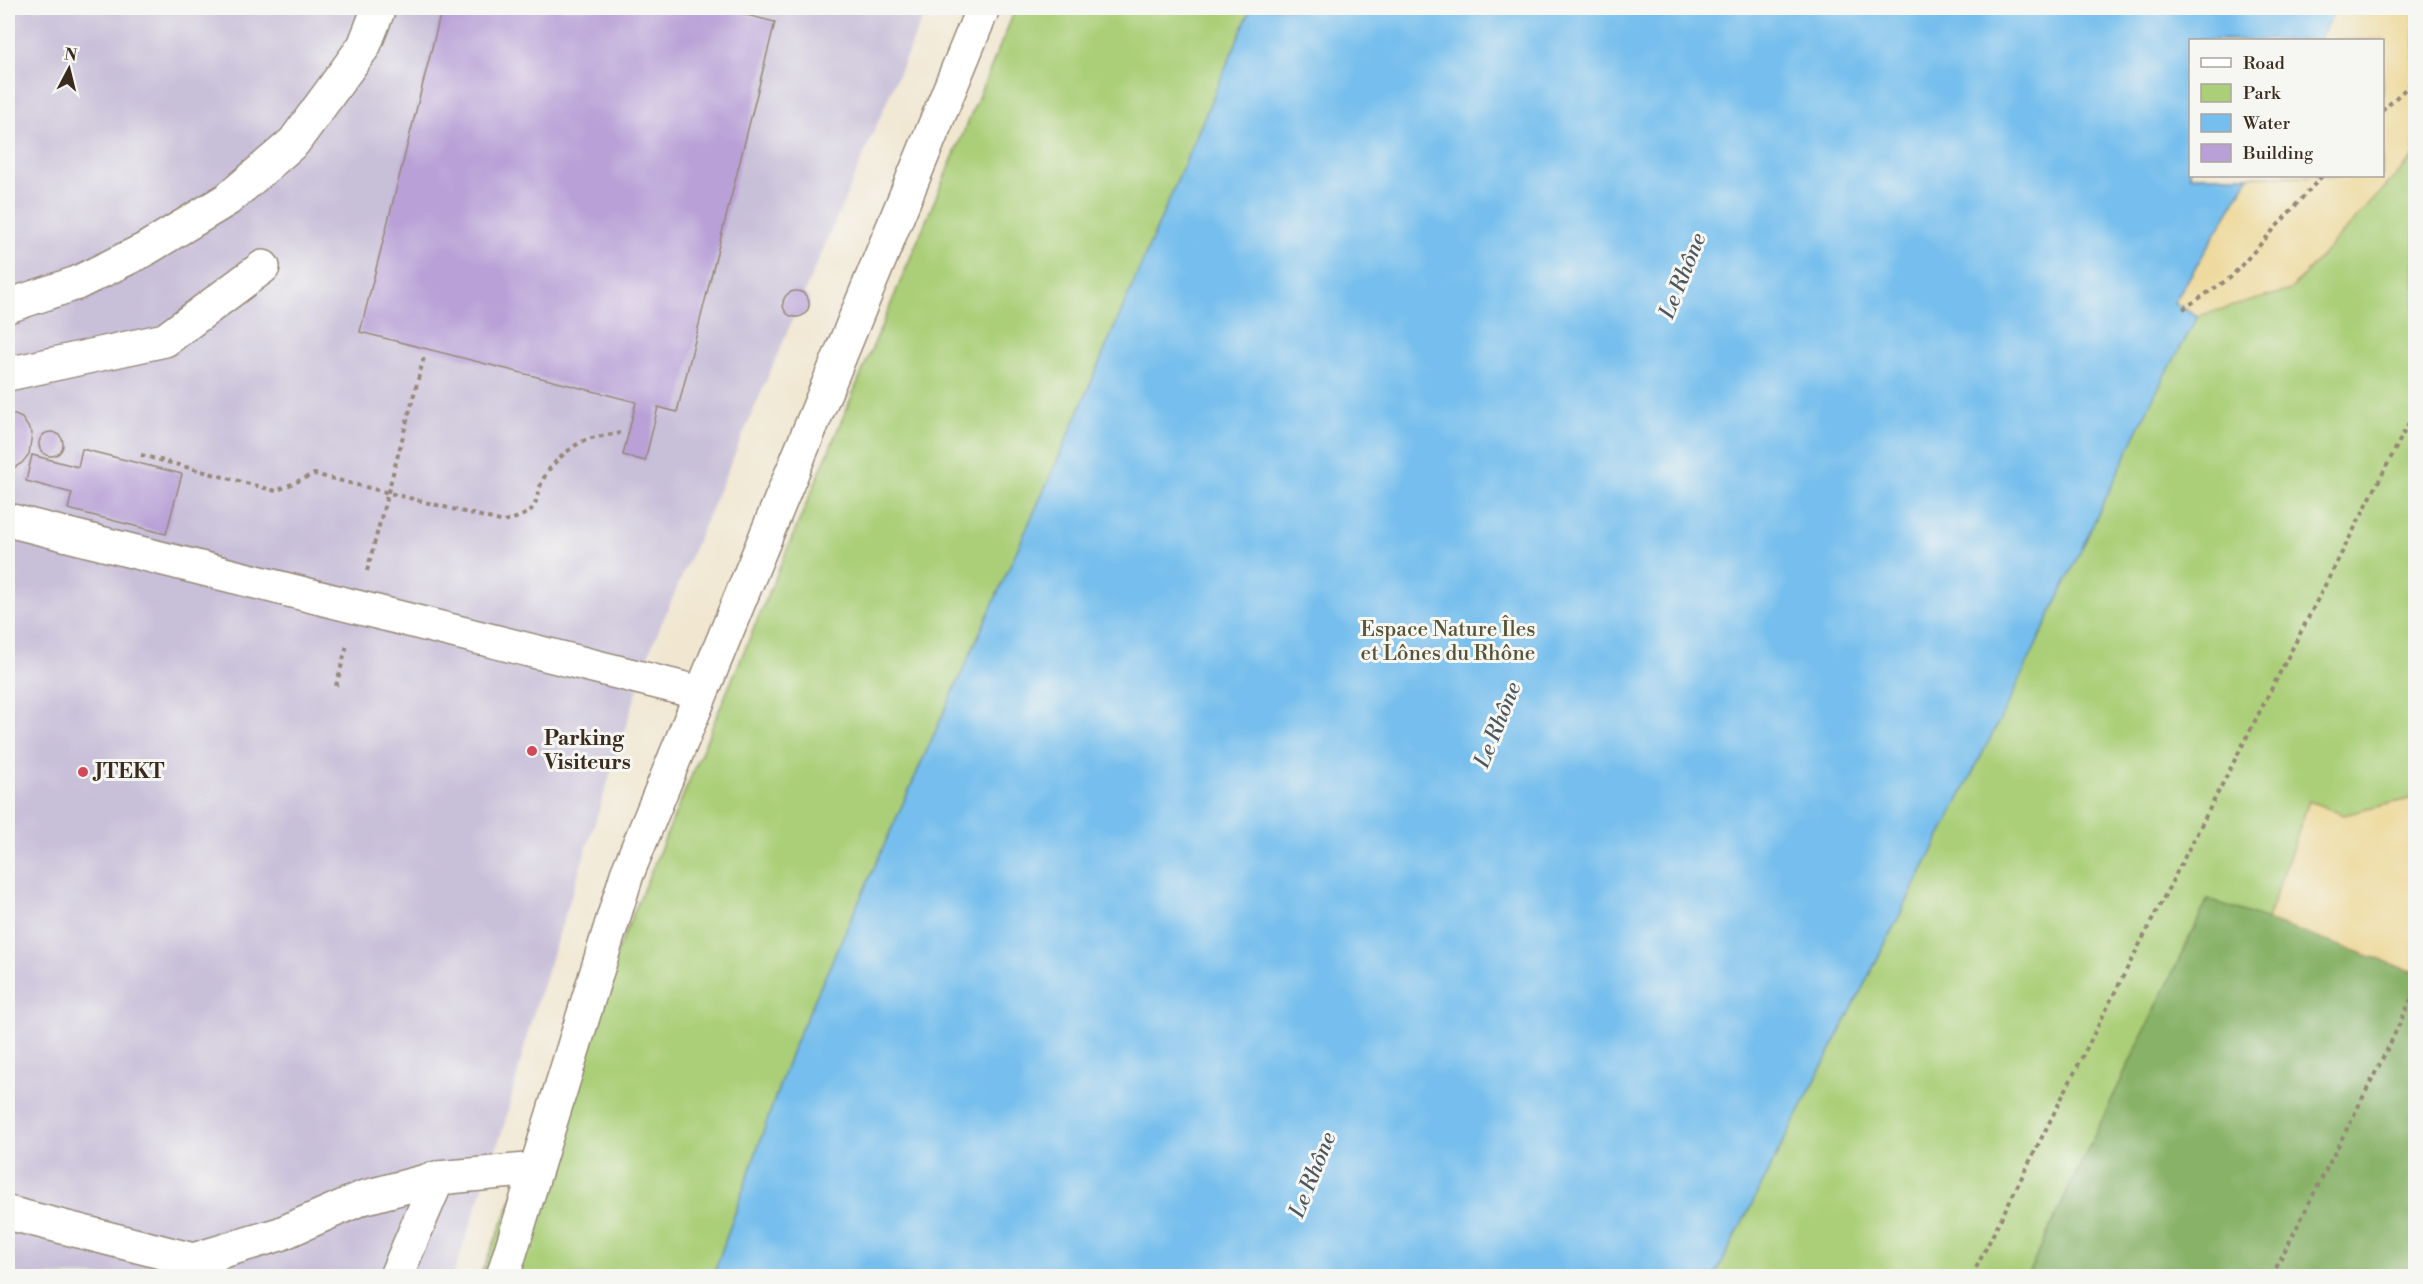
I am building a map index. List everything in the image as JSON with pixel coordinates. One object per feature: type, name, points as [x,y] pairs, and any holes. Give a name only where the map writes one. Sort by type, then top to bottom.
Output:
[{"type":"lane","points":[[8,306],[77,284],[144,250],[228,199],[294,142],[364,46],[379,8]]},
{"type":"lane","points":[[503,1276],[627,874],[983,8]]},
{"type":"lane","points":[[8,374],[165,340],[263,267]]},
{"type":"lane","points":[[8,520],[701,693]]},
{"type":"lane","points":[[8,1213],[203,1268],[362,1198],[438,1178],[536,1169]]},
{"type":"lane","points":[[396,1276],[438,1178]]},
{"type":"path","points":[[2384,109],[2415,79]]},
{"type":"path","points":[[2183,309],[2230,278],[2321,177]]},
{"type":"path","points":[[336,686],[423,357]]},
{"type":"path","points":[[1972,1276],[2119,983],[2415,409]]},
{"type":"path","points":[[141,455],[276,491],[314,474],[504,522],[524,516],[537,503],[546,474],[586,439],[620,434]]},
{"type":"path","points":[[2272,1276],[2388,1048],[2415,989]]},
{"type":"shaded area","points":[[8,8],[927,8],[651,648],[531,1021],[505,1123],[453,1276],[8,1276]]},
{"type":"green space","name":"Espace Nature Îles et Lônes du Rhône","points":[[1016,8],[2415,8],[2415,1276],[480,1276]]},
{"type":"green space","points":[[2208,899],[2415,972],[2415,1276],[2027,1276]]},
{"type":"sand","points":[[2332,8],[2415,8],[2415,155],[2290,290],[2198,316],[2174,303],[2241,177],[2384,177],[2384,39],[2315,39]]},
{"type":"sand","points":[[2415,794],[2415,972],[2267,920],[2309,801],[2344,815],[2413,798]]},
{"type":"water","name":"Espace Nature Îles et Lônes du Rhône","points":[[1251,8],[2336,8],[2320,39],[2189,39],[2189,177],[2249,177],[2174,303],[2198,316],[2154,396],[2012,696],[1715,1276],[713,1276],[791,1052],[1062,450]]},
{"type":"building","points":[[442,8],[718,8],[775,22],[677,412],[658,407],[645,461],[623,455],[636,402],[360,332]]},
{"type":"building","points":[[796,291],[805,295],[809,304],[805,313],[796,317],[787,313],[783,304],[787,295]]},
{"type":"building","points":[[8,412],[22,418],[32,433],[29,454],[22,463],[10,470],[8,470]]},
{"type":"building","points":[[51,432],[60,435],[63,444],[60,453],[51,456],[42,453],[39,444],[42,435]]},
{"type":"building","points":[[82,449],[182,474],[166,534],[68,509],[72,493],[26,481],[32,455],[78,467]]},
{"type":"place","name":"Parking Visiteurs","points":[[532,751]]},
{"type":"place","name":"JTEKT","points":[[83,772]]},
{"type":"water label","name":"Le Rhône","points":[[1683,276]]},
{"type":"water label","name":"Le Rhône","points":[[1498,725]]},
{"type":"water label","name":"Le Rhône","points":[[1313,1175]]}]
